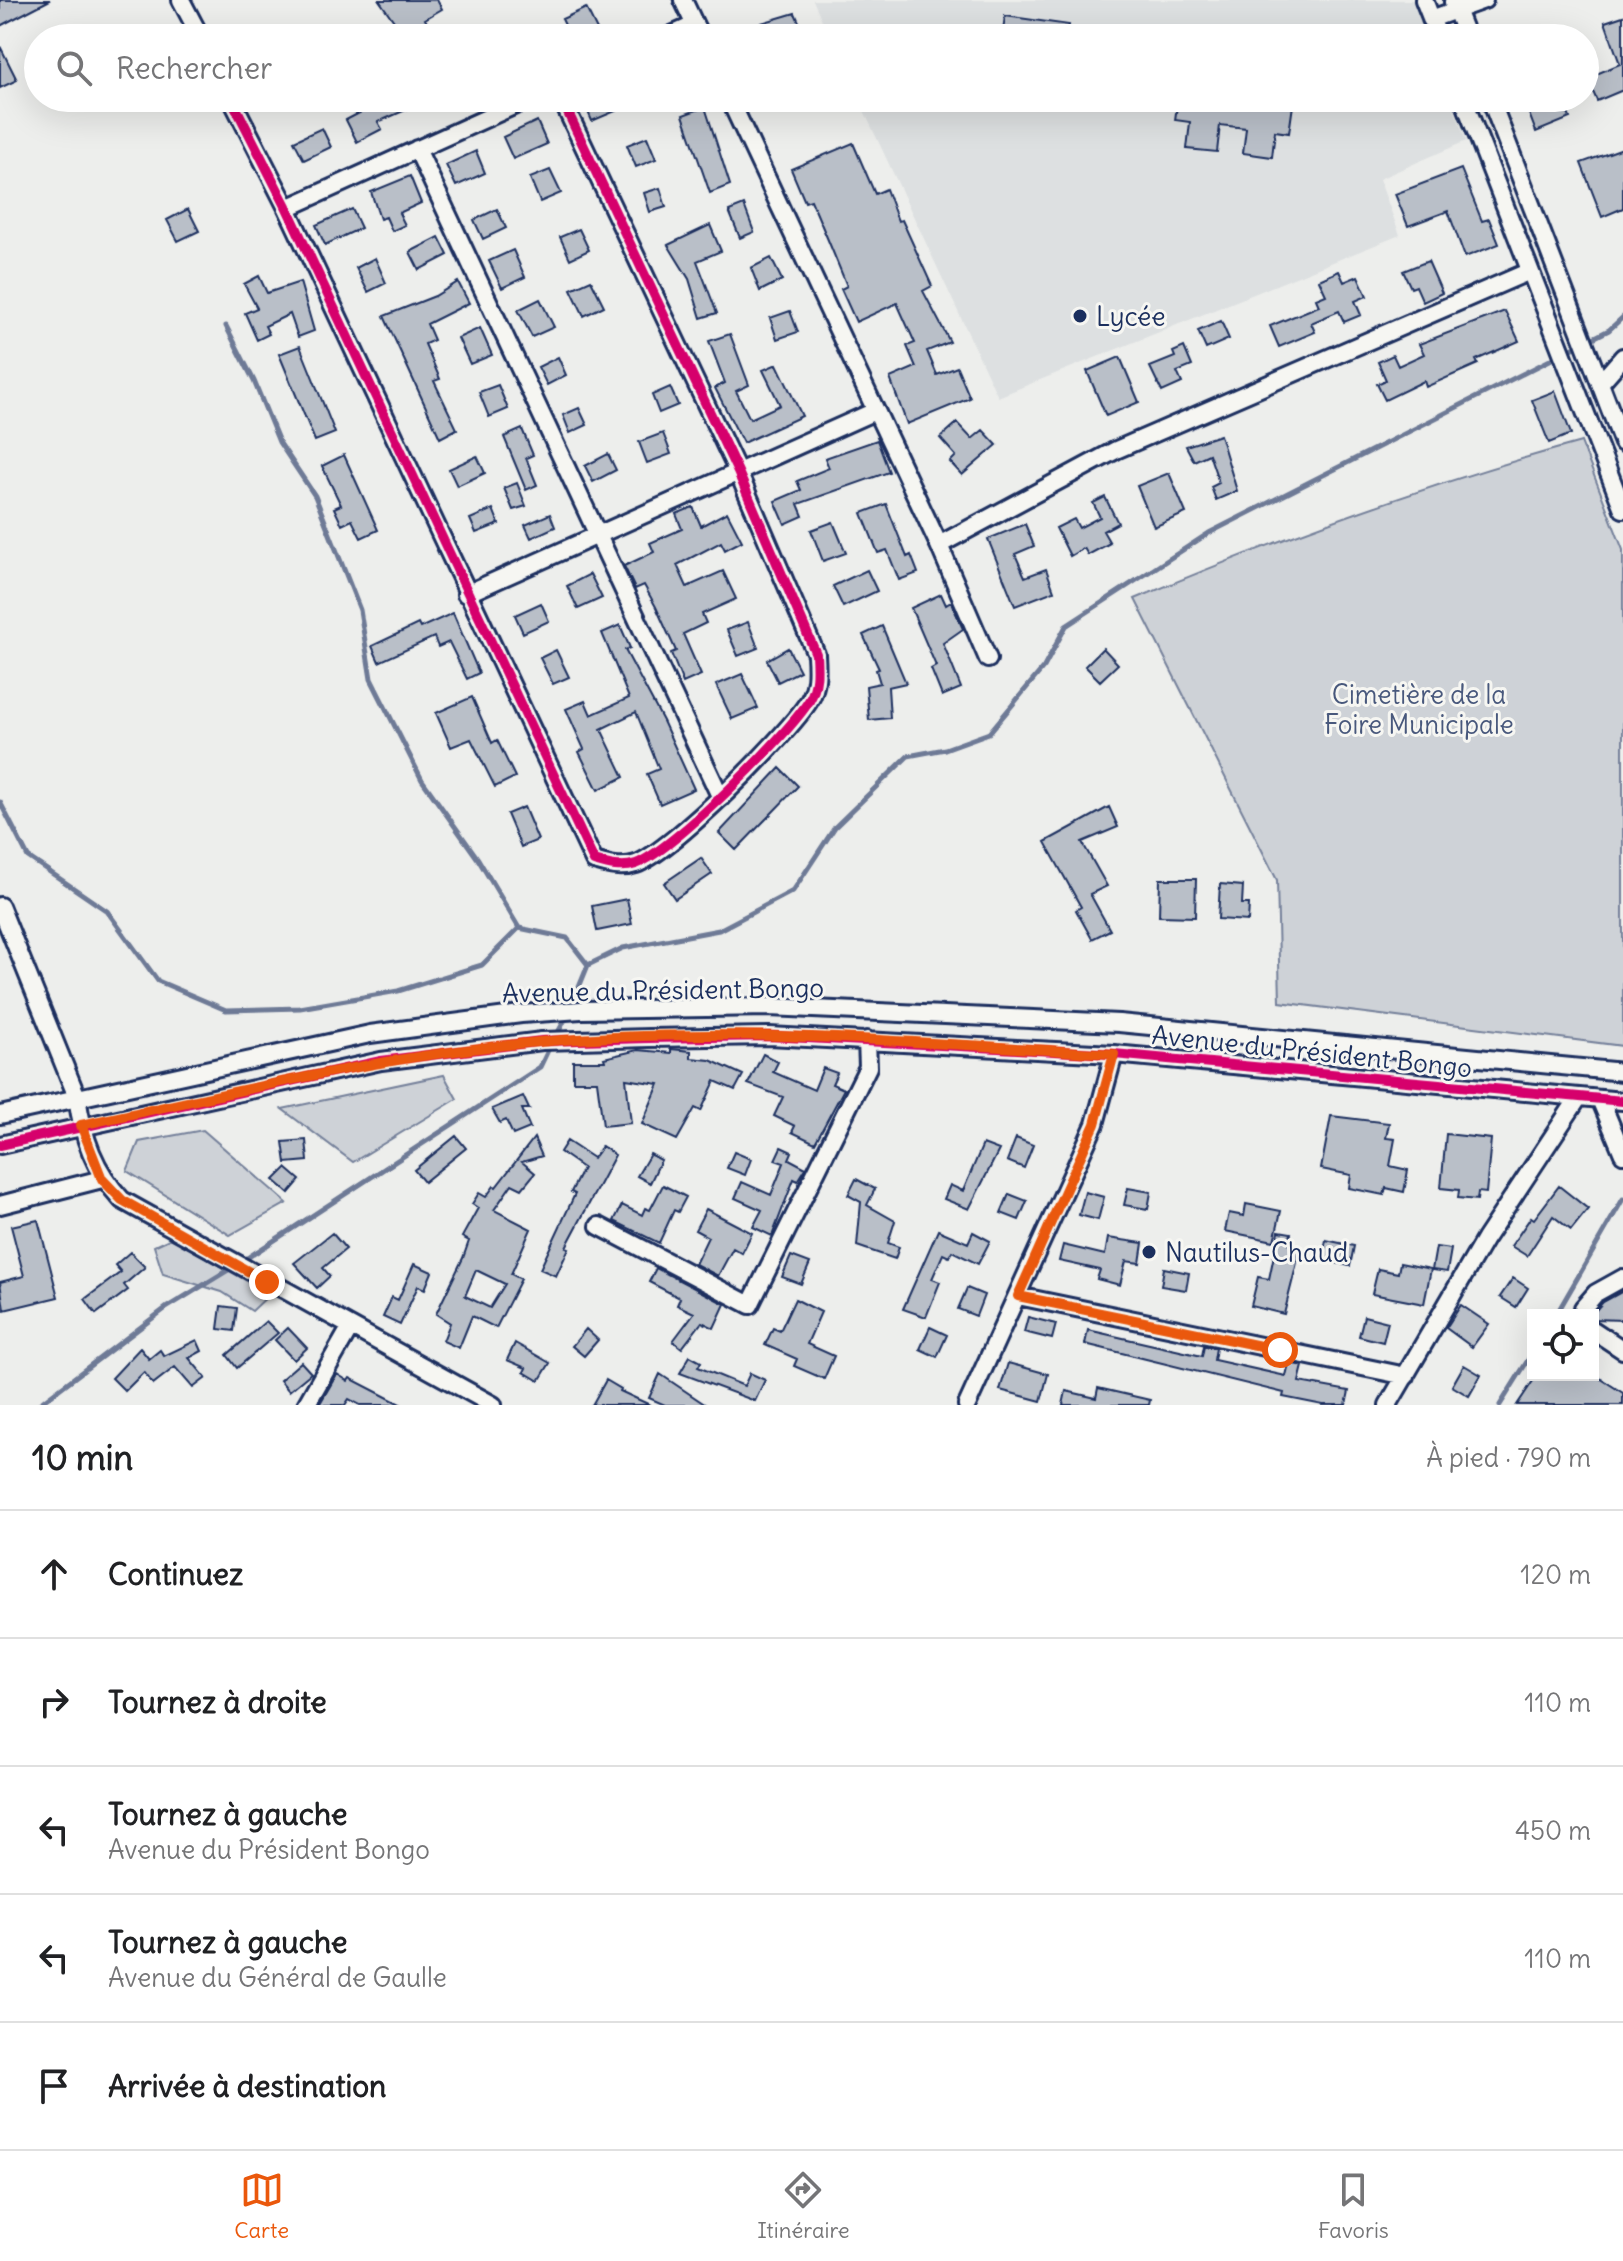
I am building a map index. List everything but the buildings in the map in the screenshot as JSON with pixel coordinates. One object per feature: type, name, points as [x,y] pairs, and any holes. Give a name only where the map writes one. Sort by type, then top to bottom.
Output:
[{"type":"street","points":[[181,0],[194,24]]},
{"type":"street","points":[[683,0],[695,24]]},
{"type":"street","points":[[1424,0],[1433,24]]},
{"type":"street","points":[[1431,19],[1455,5],[1484,0]]},
{"type":"street","points":[[1455,5],[1462,24]]},
{"type":"street","points":[[238,112],[287,208],[594,861],[619,867],[636,864],[652,856],[721,798],[810,700],[818,676],[816,654],[738,472],[568,112]]},
{"type":"street","points":[[287,208],[500,112]]},
{"type":"street","points":[[736,112],[939,545],[988,659]]},
{"type":"street","points":[[1468,112],[1623,509]]},
{"type":"street","points":[[1496,112],[1623,443]]},
{"type":"street","points":[[417,149],[721,798]]},
{"type":"street","points":[[939,545],[1116,450],[1530,271]]},
{"type":"street","points":[[1601,382],[1623,357]]},
{"type":"street","points":[[466,594],[875,411]]},
{"type":"street","points":[[2,914],[77,1097],[81,1125],[102,1179],[122,1200],[145,1216],[493,1405]]},
{"type":"street","name":"Avenue du Président Bongo","points":[[0,1115],[370,1034],[541,1011],[769,1007],[1119,1023],[1623,1072]]},
{"type":"street","name":"Avenue du Président Bongo","points":[[0,1145],[381,1061],[542,1041],[769,1036],[867,1040],[1114,1054],[1623,1101]]},
{"type":"street","points":[[599,1226],[750,1305],[868,1067],[867,1040]]},
{"type":"street","points":[[967,1405],[1095,1124],[1114,1054]]},
{"type":"street","points":[[1388,1405],[1485,1239],[1579,1097]]},
{"type":"street","points":[[1600,1099],[1623,1154]]},
{"type":"street","points":[[0,1205],[102,1179]]},
{"type":"street","points":[[1583,1309],[1596,1293],[1623,1278]]},
{"type":"street","points":[[1018,1296],[1406,1376]]},
{"type":"street","points":[[306,1405],[350,1328]]},
{"type":"street","points":[[1599,1334],[1623,1350]]},
{"type":"shaded area","points":[[813,0],[1414,0],[1423,24],[824,24]]},
{"type":"shaded area","name":"Lycée","points":[[865,112],[1455,112],[1466,141],[1379,179],[1400,235],[998,397]]},
{"type":"green space","name":"Cimetière de la Foire Municipale","points":[[1581,442],[1623,550],[1623,1046],[1280,1002],[1277,880],[1135,599],[1356,513],[1468,475]]},
{"type":"green space","points":[[444,1075],[457,1099],[353,1162],[282,1109]]},
{"type":"green space","points":[[203,1130],[287,1203],[230,1235],[127,1171],[139,1142]]},
{"type":"green space","points":[[171,1238],[270,1294],[252,1311],[222,1292],[163,1274],[154,1246]]},
{"type":"waterway","points":[[571,1007],[588,965],[623,948],[719,930],[793,891],[835,827],[908,756],[945,749],[989,733],[1044,667],[1066,626],[1209,533],[1609,330],[1623,317]]},
{"type":"waterway","points":[[226,326],[254,381],[279,442],[315,496],[360,610],[371,679],[422,780],[478,859],[519,928],[567,938],[588,965]]},
{"type":"waterway","points":[[0,802],[28,857],[107,911],[158,981],[226,1010],[300,1008],[398,991],[482,965],[519,928]]},
{"type":"waterway","points":[[556,1036],[567,1016]]},
{"type":"waterway","points":[[241,1262],[540,1067],[551,1044]]},
{"type":"waterway","points":[[1559,1309],[1623,1199]]},
{"type":"waterway","points":[[38,1405],[166,1308],[233,1267]]},
{"type":"waterway","points":[[1500,1405],[1527,1362]]},
{"type":"cycle path","points":[[238,112],[287,208],[594,861],[625,866],[653,855],[675,838],[728,791],[778,739],[812,696],[816,654],[738,472],[568,112]]},
{"type":"cycle path","points":[[0,1145],[381,1061],[542,1041],[649,1038],[769,1036],[1114,1054],[1623,1101]]},
{"type":"place","name":"Lycée","points":[[1080,316]]},
{"type":"place","name":"Nautilus-Chaud","points":[[1149,1252]]},
{"type":"route","points":[[267,1282],[145,1216],[122,1200],[102,1179],[81,1125],[381,1061],[542,1041],[769,1036],[1114,1054],[1095,1124],[1018,1296],[1280,1350]]}]
